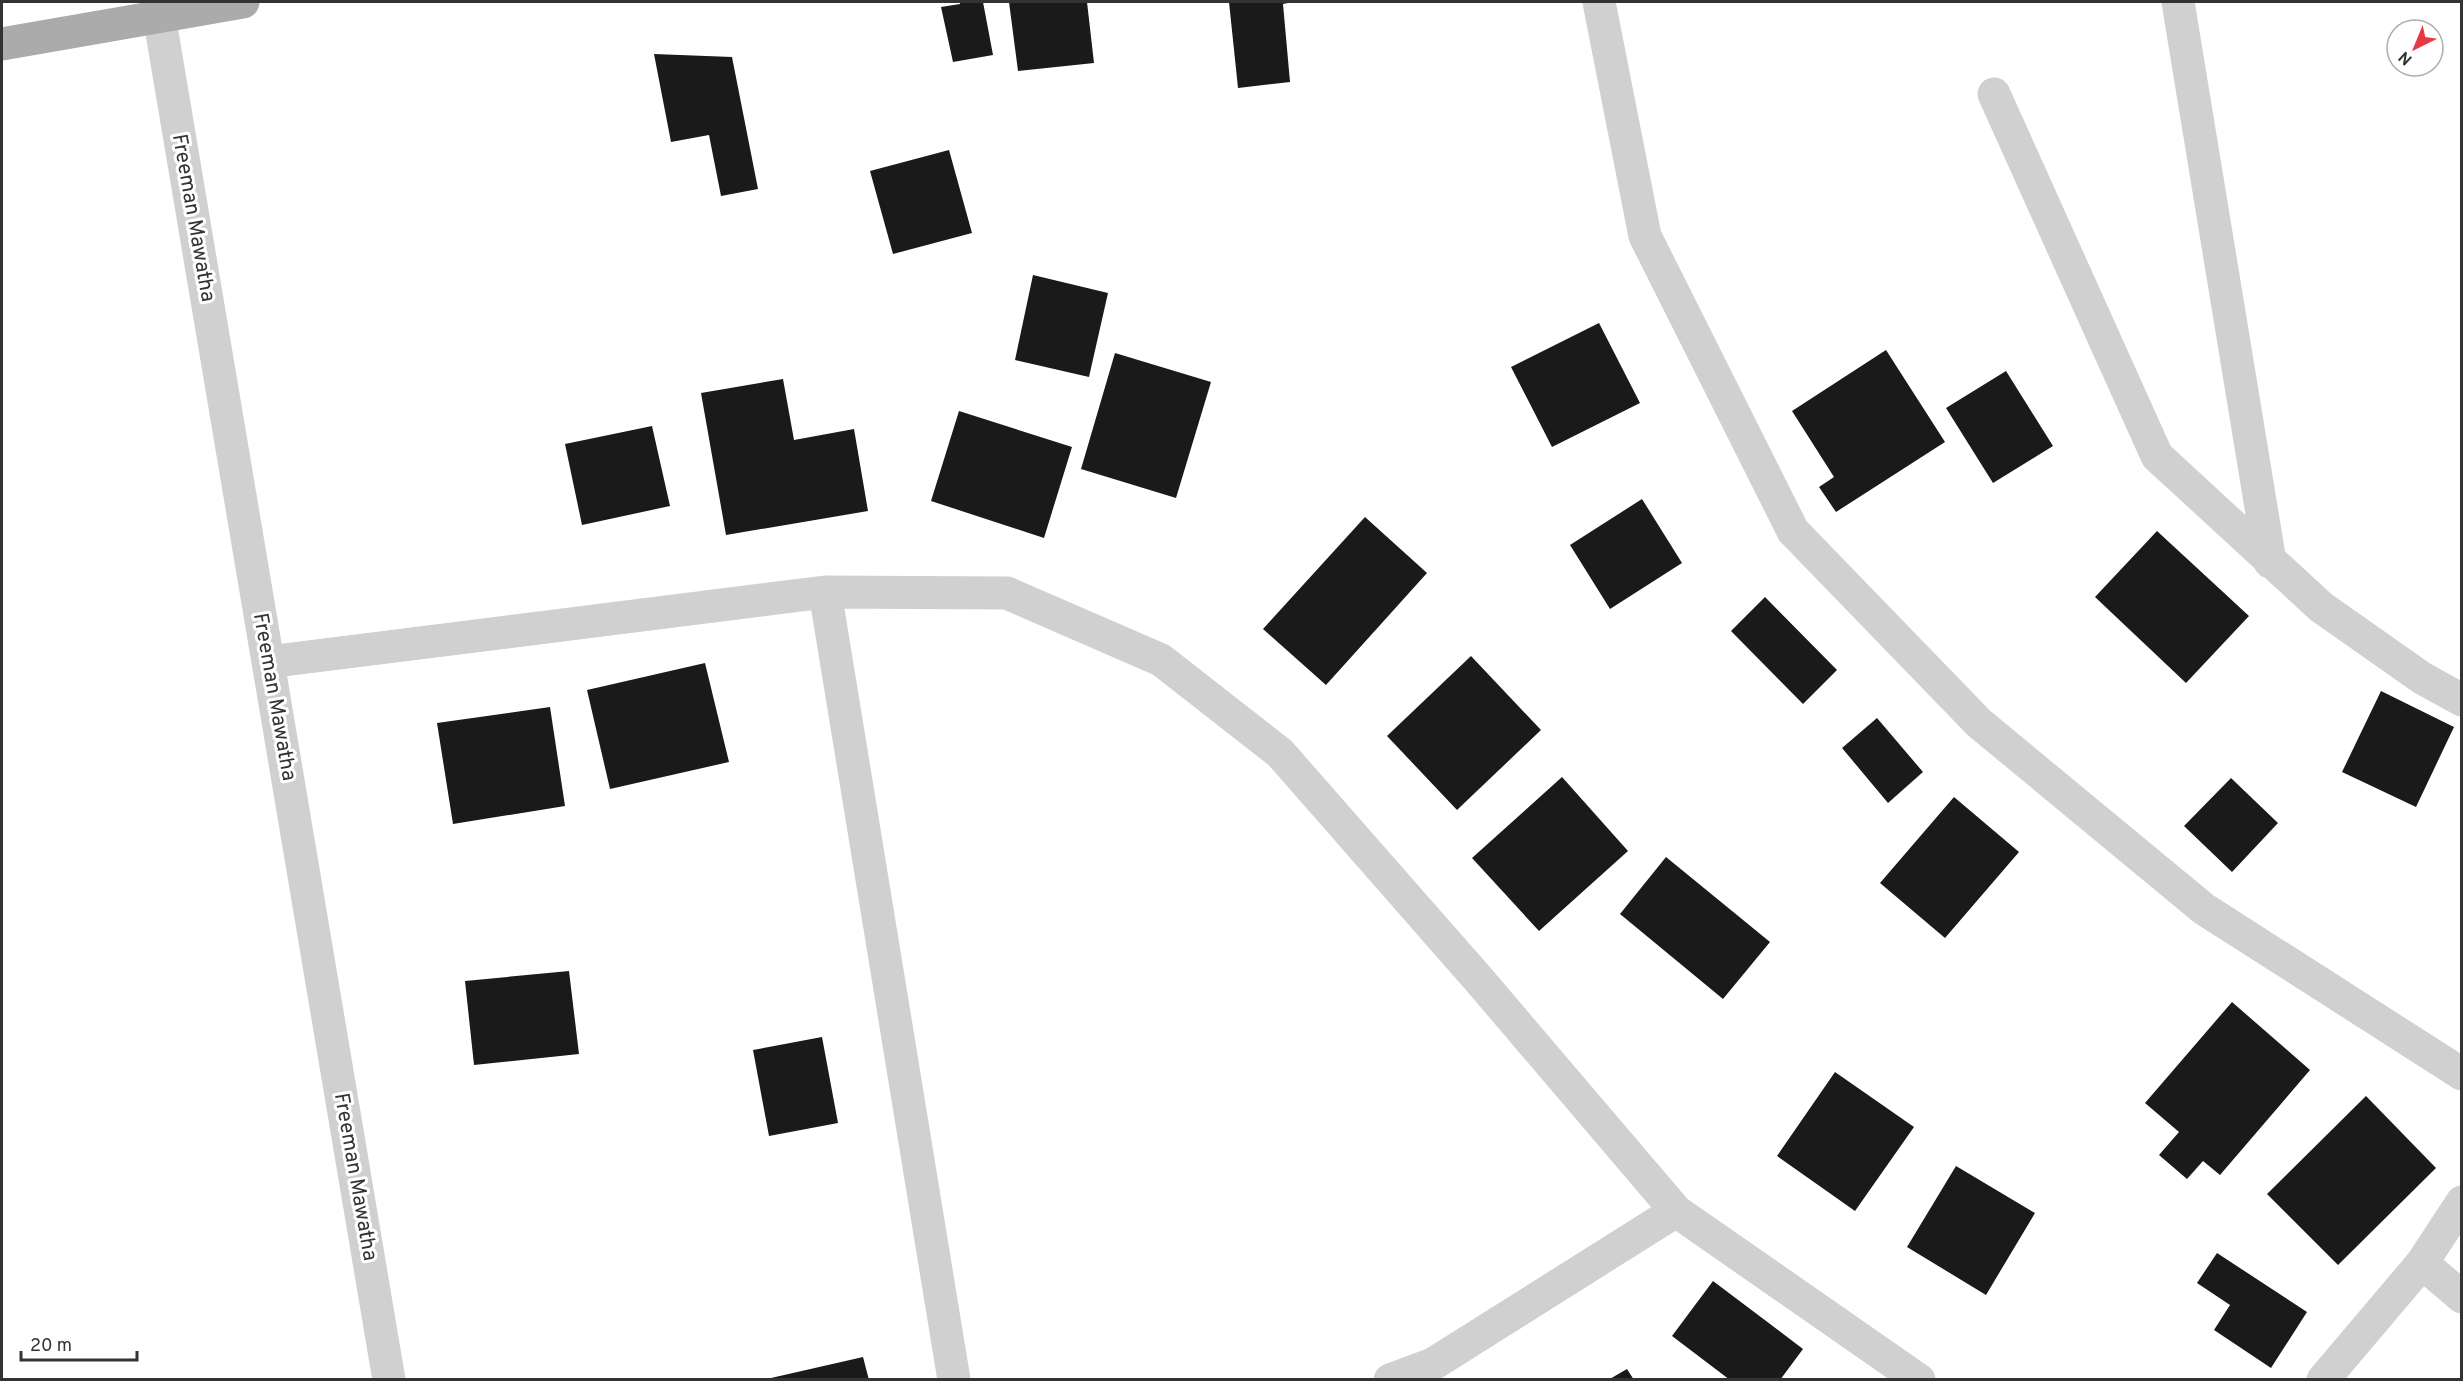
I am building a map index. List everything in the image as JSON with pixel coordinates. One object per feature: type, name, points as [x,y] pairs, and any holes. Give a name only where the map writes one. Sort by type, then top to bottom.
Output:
[{"type":"main road","points":[[2,44],[243,2]]},
{"type":"street","points":[[1599,2],[1645,236],[1793,531],[1979,723],[2204,909],[2462,1074]]},
{"type":"street","points":[[2178,2],[2270,562]]},
{"type":"street","name":"Freeman Mawatha","points":[[159,15],[389,1380]]},
{"type":"street","points":[[1994,94],[2157,456],[2321,607],[2422,678],[2462,700]]},
{"type":"street","points":[[268,662],[825,592],[1006,592],[1161,660],[1280,753],[1480,981],[1676,1211],[1919,1380]]},
{"type":"street","points":[[825,592],[954,1380]]},
{"type":"street","points":[[2323,1380],[2422,1263],[2462,1203]]},
{"type":"street","points":[[1390,1380],[1433,1364],[1676,1211]]},
{"type":"street","points":[[2422,1263],[2462,1297]]},
{"type":"building","points":[[960,2],[983,2],[993,55],[953,62],[941,7],[960,4]]},
{"type":"building","points":[[1009,2],[1087,2],[1094,63],[1018,71]]},
{"type":"building","points":[[1229,2],[1293,2],[1283,4],[1290,82],[1238,88]]},
{"type":"building","points":[[654,54],[732,57],[758,189],[721,196],[709,135],[671,142]]},
{"type":"building","points":[[949,150],[972,233],[893,254],[870,171]]},
{"type":"building","points":[[1033,275],[1108,293],[1089,377],[1015,360]]},
{"type":"building","points":[[1599,323],[1640,403],[1552,447],[1511,367]]},
{"type":"building","points":[[1886,350],[1945,442],[1836,512],[1819,487],[1834,477],[1792,411]]},
{"type":"building","points":[[1115,353],[1211,382],[1176,498],[1081,469]]},
{"type":"building","points":[[2006,371],[2053,446],[1993,483],[1946,408]]},
{"type":"building","points":[[783,379],[794,440],[854,429],[868,511],[726,535],[701,393]]},
{"type":"building","points":[[959,411],[1072,447],[1044,538],[931,501]]},
{"type":"building","points":[[652,426],[670,506],[582,525],[565,444]]},
{"type":"building","points":[[1642,499],[1682,563],[1610,609],[1570,545]]},
{"type":"building","points":[[1365,517],[1427,573],[1326,685],[1263,629]]},
{"type":"building","points":[[2157,531],[2249,616],[2186,683],[2095,597]]},
{"type":"building","points":[[1765,597],[1837,670],[1803,704],[1731,631]]},
{"type":"building","points":[[1471,656],[1541,730],[1457,810],[1387,736]]},
{"type":"building","points":[[705,663],[729,762],[610,789],[587,690]]},
{"type":"building","points":[[2381,691],[2454,727],[2416,807],[2342,772]]},
{"type":"building","points":[[550,707],[565,806],[453,824],[437,723]]},
{"type":"building","points":[[1877,718],[1923,772],[1888,803],[1842,748]]},
{"type":"building","points":[[1562,777],[1628,851],[1539,931],[1472,858]]},
{"type":"building","points":[[2231,778],[2278,823],[2232,872],[2184,826]]},
{"type":"building","points":[[1954,797],[2019,852],[1945,938],[1880,883]]},
{"type":"building","points":[[1666,857],[1770,942],[1723,999],[1620,914]]},
{"type":"building","points":[[569,971],[579,1054],[474,1065],[465,981]]},
{"type":"building","points":[[2232,1002],[2310,1070],[2220,1175],[2203,1161],[2187,1179],[2159,1155],[2179,1132],[2145,1103]]},
{"type":"building","points":[[822,1037],[838,1123],[769,1136],[753,1050]]},
{"type":"building","points":[[1835,1072],[1914,1127],[1855,1211],[1777,1156]]},
{"type":"building","points":[[2366,1096],[2436,1168],[2338,1265],[2267,1194]]},
{"type":"building","points":[[1956,1166],[2035,1213],[1986,1295],[1907,1247]]},
{"type":"building","points":[[2217,1253],[2307,1312],[2271,1368],[2214,1330],[2230,1305],[2197,1283]]},
{"type":"building","points":[[1713,1281],[1803,1349],[1780,1380],[1730,1380],[1672,1336]]},
{"type":"building","points":[[863,1357],[869,1380],[771,1380],[771,1378]]},
{"type":"building","points":[[1627,1369],[1634,1380],[1608,1380]]}]
